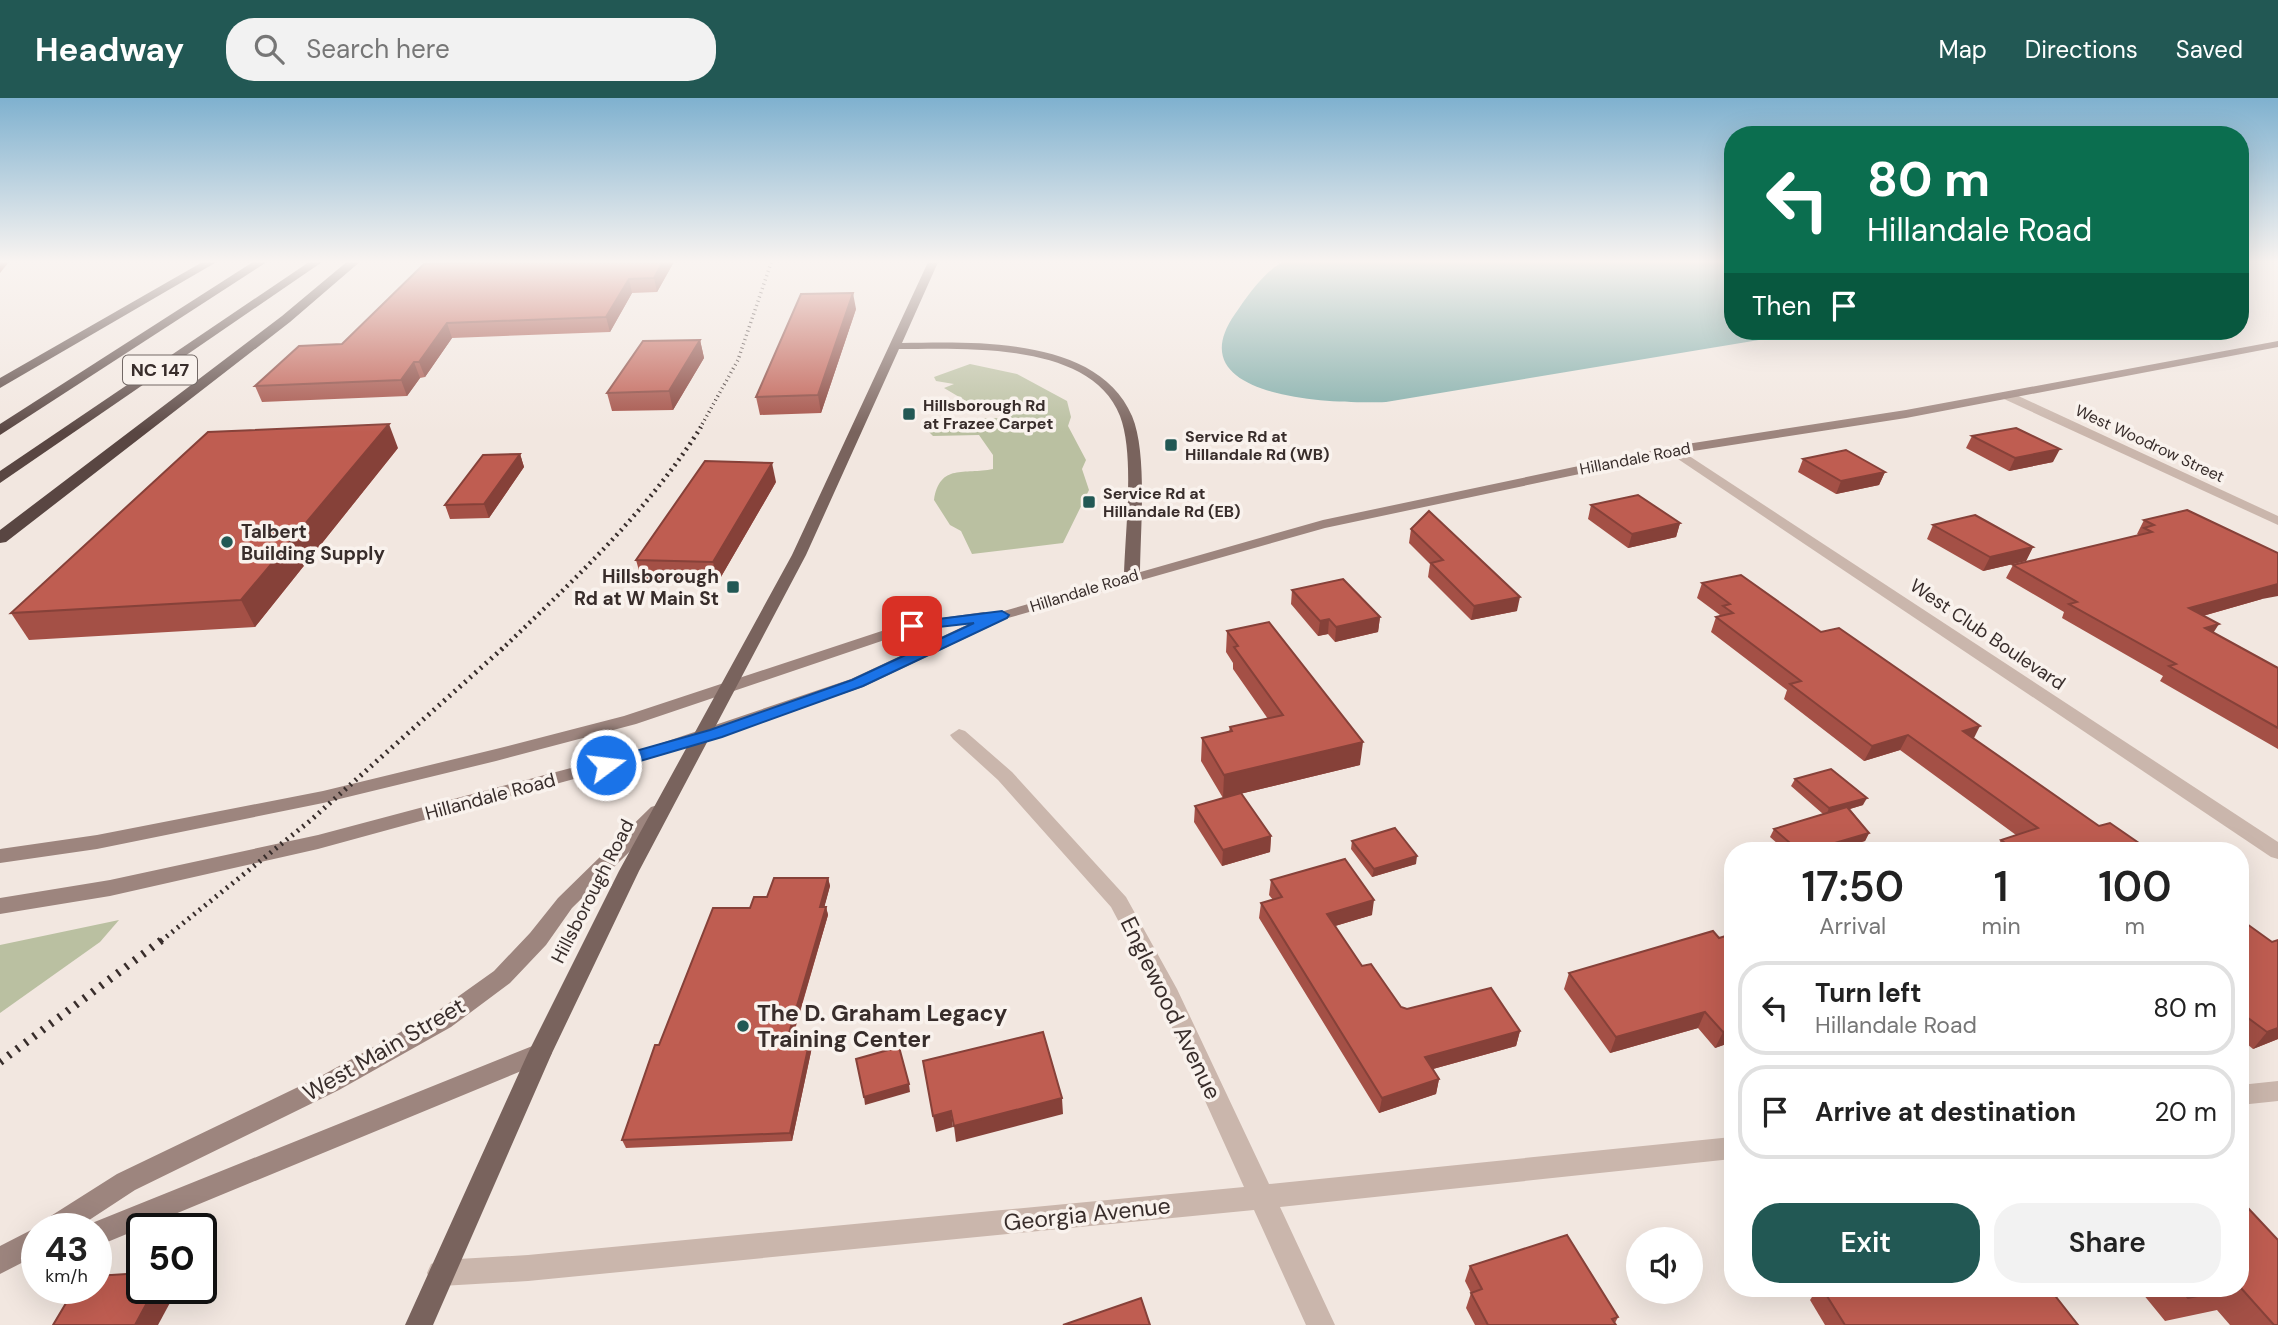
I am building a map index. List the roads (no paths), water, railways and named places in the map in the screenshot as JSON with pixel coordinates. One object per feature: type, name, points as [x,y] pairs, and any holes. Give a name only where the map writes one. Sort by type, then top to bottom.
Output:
[{"type":"highway","points":[[0,384],[115,317]]},
{"type":"highway","name":"NC 147","points":[[0,431],[176,317]]},
{"type":"highway","name":"NC 147","points":[[0,478],[235,317]]},
{"type":"highway","points":[[0,538],[288,317]]},
{"type":"main road","name":"Hillsborough Road","points":[[419,1325],[540,1053],[665,806],[800,555],[909,317]]},
{"type":"main road","points":[[896,346],[964,346],[1021,351],[1073,365],[1108,386],[1123,406],[1131,442],[1132,575]]},
{"type":"main road","name":"Hillandale Road","points":[[0,906],[110,888],[318,842],[656,751],[857,683],[1002,615],[1132,575],[1403,505],[1674,450],[2008,396],[2275,346]]},
{"type":"main road","name":"Hillandale Road","points":[[0,856],[97,842],[323,797],[630,720],[912,626],[1002,615]]},
{"type":"main road","name":"West Main Street","points":[[78,1213],[126,1182],[330,1083],[443,1020],[502,977],[538,939],[565,903],[665,806]]},
{"type":"main road","points":[[112,1228],[433,1100],[540,1053]]},
{"type":"main road","points":[[0,1261],[21,1250]]},
{"type":"street","name":"West Woodrow Street","points":[[2008,396],[2278,521]]},
{"type":"street","name":"West Club Boulevard","points":[[1674,450],[2278,852]]},
{"type":"street","name":"Englewood Avenue","points":[[959,735],[1005,776],[1119,902],[1166,989],[1321,1325]]},
{"type":"street","points":[[2249,1094],[2278,1091]]},
{"type":"street","name":"Georgia Avenue","points":[[441,1273],[541,1267],[1724,1149]]},
{"type":"water","points":[[1234,317],[1724,317],[1724,340],[1759,340],[1386,402],[1300,398],[1269,391],[1243,380],[1226,364],[1222,343]]},
{"type":"railway","points":[[700,428],[738,360],[753,317]]},
{"type":"railway","points":[[501,650],[608,544],[658,488],[701,427]]},
{"type":"railway","points":[[161,941],[311,820],[503,648]]},
{"type":"railway","points":[[0,1062],[163,939]]},
{"type":"place","name":"Hillsborough Rd at Frazee Carpet","points":[[909,414]]},
{"type":"place","name":"Service Rd at Hillandale Rd (WB)","points":[[1171,445]]},
{"type":"place","name":"Service Rd at Hillandale Rd (EB)","points":[[1089,502]]},
{"type":"place","name":"Talbert Building Supply","points":[[227,542]]},
{"type":"place","name":"Hillsborough Rd at W Main St","points":[[733,587]]},
{"type":"place","name":"The D. Graham Legacy Training Center","points":[[743,1026]]}]
